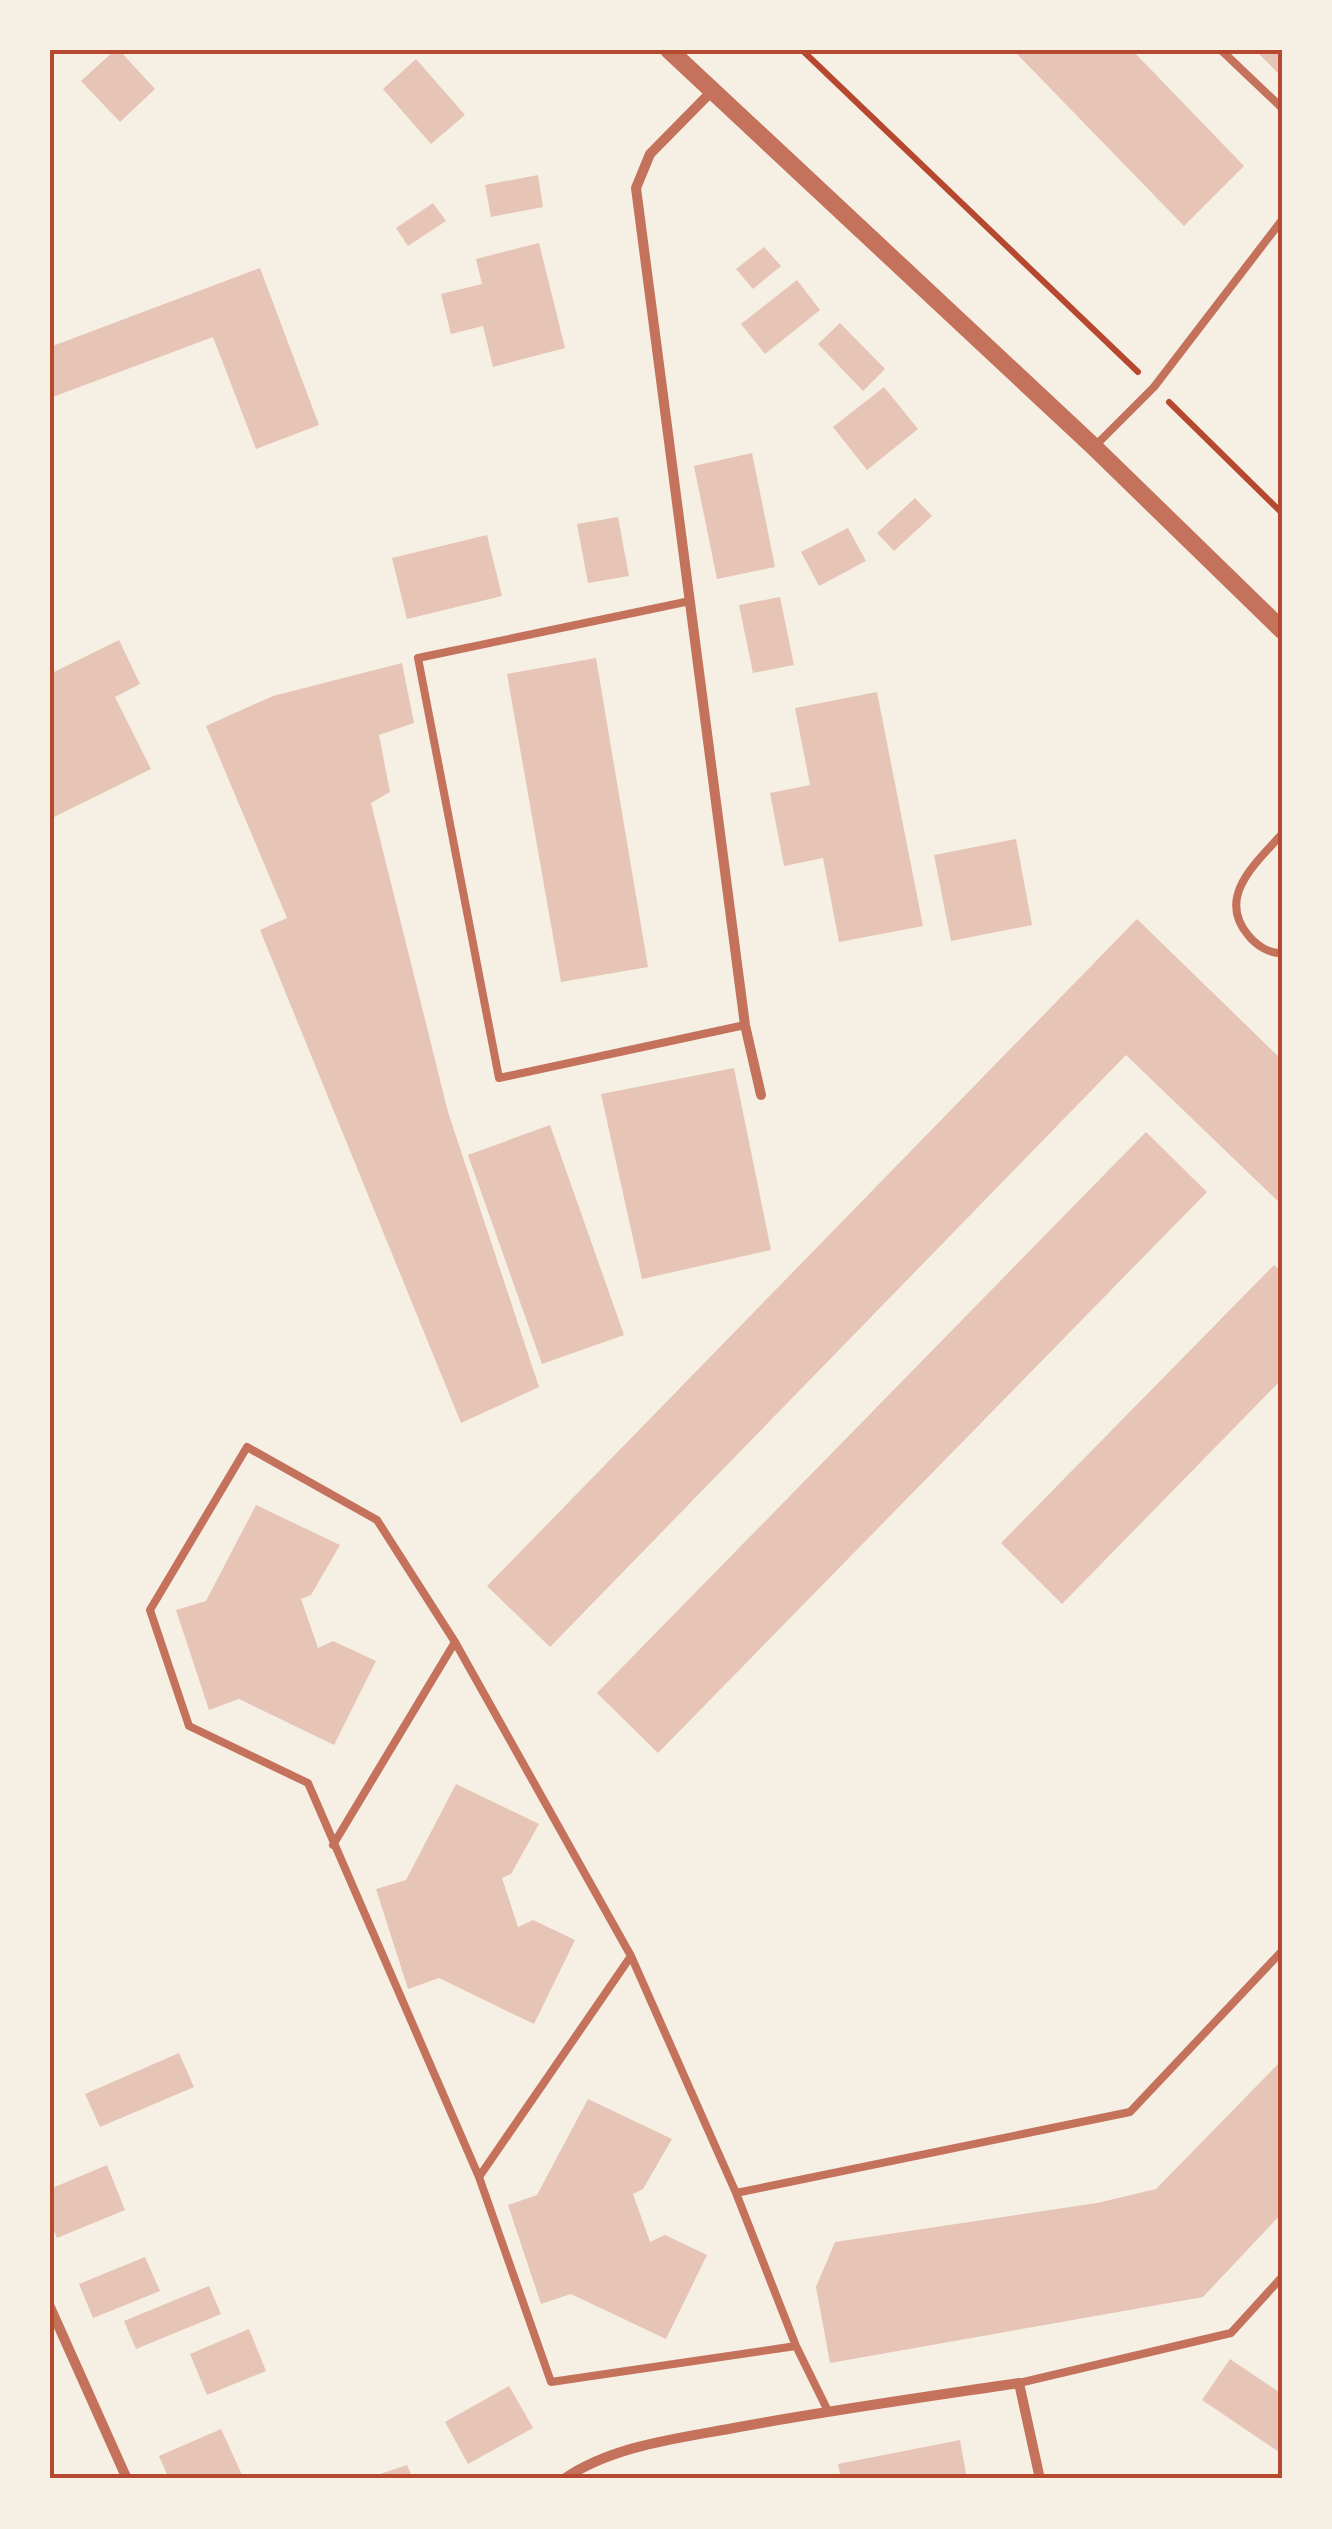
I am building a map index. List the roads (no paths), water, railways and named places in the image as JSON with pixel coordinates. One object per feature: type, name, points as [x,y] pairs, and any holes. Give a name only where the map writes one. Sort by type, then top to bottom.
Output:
[{"type":"street","points":[[669,50],[1094,447],[1282,630]]},
{"type":"street","points":[[712,92],[650,154],[636,188],[746,1025],[761,1095]]},
{"type":"street","points":[[50,2307],[128,2479]]},
{"type":"street","points":[[564,2479],[576,2470],[650,2443],[828,2411],[1019,2384],[1040,2479]]},
{"type":"lane","points":[[1221,50],[1282,108]]},
{"type":"lane","points":[[1094,447],[1154,387],[1282,220]]},
{"type":"lane","points":[[690,601],[418,658],[499,1078],[746,1025]]},
{"type":"lane","points":[[1282,834],[1250,870],[1236,896],[1235,918],[1251,940],[1273,954],[1282,954]]},
{"type":"lane","points":[[796,2346],[552,2382],[479,2177],[308,1783],[189,1726],[150,1610],[247,1447],[377,1520],[456,1642],[630,1956],[736,2193],[796,2346],[828,2411]]},
{"type":"lane","points":[[333,1845],[456,1642]]},
{"type":"lane","points":[[736,2193],[1130,2112],[1282,1951]]},
{"type":"lane","points":[[479,2177],[630,1956]]},
{"type":"lane","points":[[1019,2384],[1231,2333],[1282,2277]]}]
